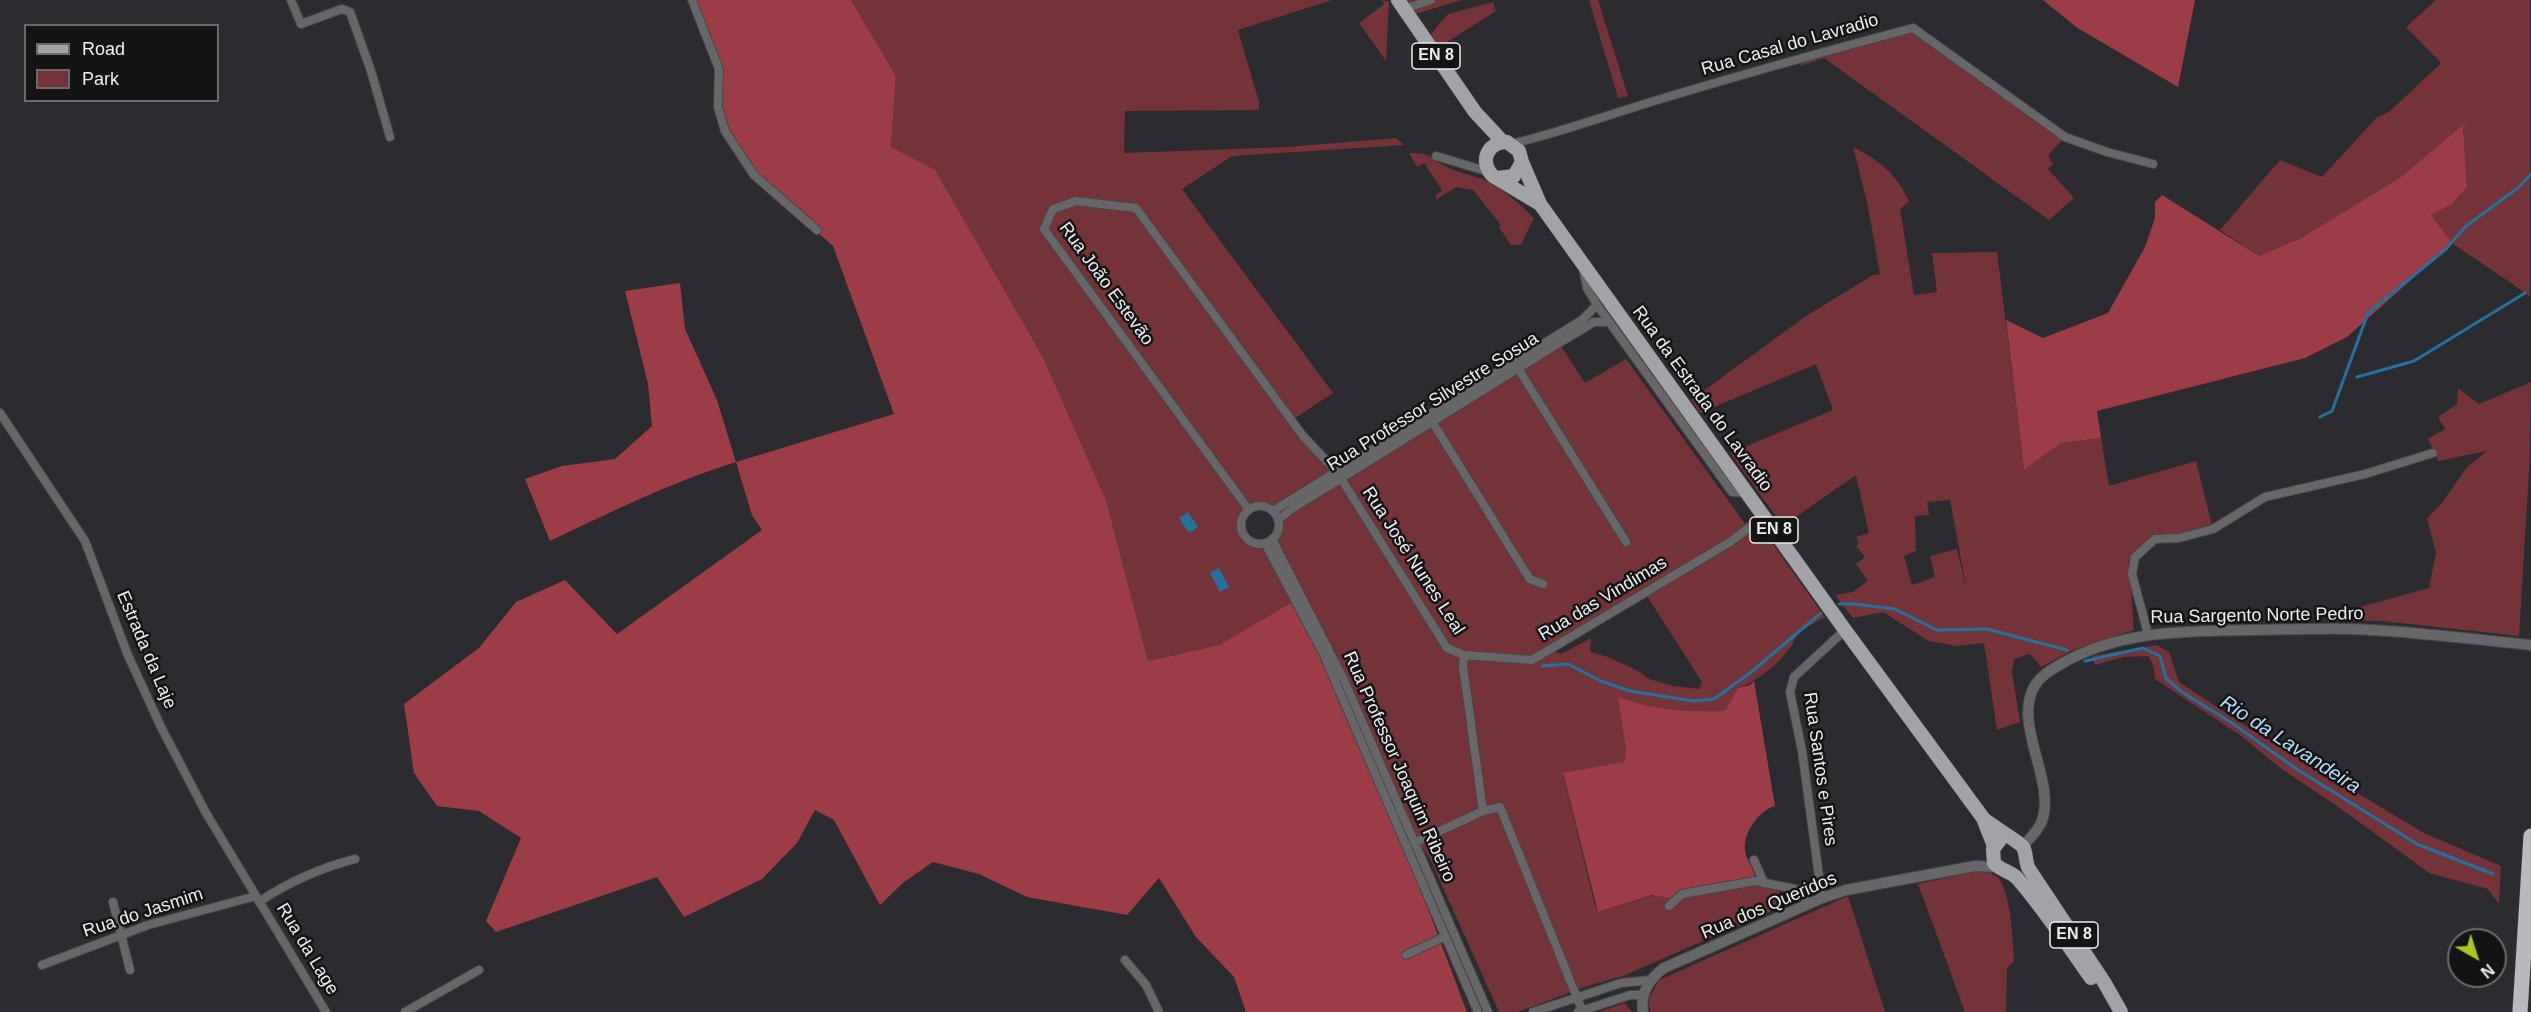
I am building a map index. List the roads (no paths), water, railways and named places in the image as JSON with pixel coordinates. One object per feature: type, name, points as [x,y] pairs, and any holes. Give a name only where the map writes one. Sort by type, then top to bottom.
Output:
[{"type":"highway","points":[[2520,1012],[2531,836]]},
{"type":"main road","name":"EN 8","points":[[1401,4],[1475,112],[1522,159]]},
{"type":"main road","name":"EN 8","points":[[1475,112],[1487,153],[1485,161],[1493,175]]},
{"type":"main road","points":[[1487,153],[1492,146],[1507,143]]},
{"type":"main road","points":[[1493,175],[1514,176],[1522,159]]},
{"type":"main road","name":"Rua da Estrada do Lavradio","points":[[1522,159],[1540,204],[1845,630],[1983,818],[2017,845],[2097,987],[2120,1012]]},
{"type":"main road","name":"Rua da Estrada do Lavradio","points":[[1493,175],[1540,204]]},
{"type":"main road","name":"Rua da Estrada do Lavradio","points":[[1983,818],[1993,849],[1992,858],[2062,927]]},
{"type":"main road","points":[[1993,849],[2002,839],[2017,845],[2019,867],[2003,869]]},
{"type":"street","points":[[291,0],[300,24],[342,9],[350,12],[371,70],[390,137]]},
{"type":"street","points":[[692,0],[719,69],[718,107],[726,131],[737,152],[754,175],[817,230]]},
{"type":"street","points":[[1401,4],[1431,0]]},
{"type":"street","name":"Rua Casal do Lavradio","points":[[1507,143],[1537,138],[1747,73],[1913,28],[2065,137],[2107,152],[2153,164]]},
{"type":"street","points":[[1522,159],[1537,138]]},
{"type":"street","points":[[1466,165],[1487,153]]},
{"type":"street","points":[[1436,156],[1493,175]]},
{"type":"street","name":"Rua João Estevão","points":[[1249,510],[1044,229],[1053,209],[1076,201],[1136,208],[1304,436],[1339,475]]},
{"type":"street","points":[[1582,262],[1587,288],[1609,322],[1732,492],[1747,494]]},
{"type":"street","name":"Rua Professor Silvestre Sosua","points":[[1273,511],[1339,475],[1516,365],[1582,320],[1597,304]]},
{"type":"street","name":"Rua Professor Silvestre Sosua","points":[[1516,365],[1594,322],[1609,322]]},
{"type":"street","points":[[1516,365],[1626,542]]},
{"type":"street","name":"Estrada da Laje","points":[[0,413],[85,541],[127,653],[161,727],[206,813],[257,899]]},
{"type":"street","points":[[1430,419],[1530,579],[1543,584]]},
{"type":"street","points":[[2148,634],[2132,574],[2135,557],[2156,539],[2179,538],[2213,529],[2265,497],[2365,474],[2433,453]]},
{"type":"street","name":"Rua Professor Silvestre Sosua","points":[[1278,520],[1339,475]]},
{"type":"street","name":"Rua José Nunes Leal","points":[[1339,475],[1447,648],[1464,655]]},
{"type":"street","points":[[1261,506],[1273,511],[1278,520],[1278,532],[1269,541],[1252,542],[1243,532],[1242,521],[1249,510],[1261,506]]},
{"type":"street","name":"Rua das Vindimas","points":[[1464,655],[1532,660],[1694,564],[1764,516]]},
{"type":"street","name":"Rua Professor Joaquim Ribeiro","points":[[1269,541],[1345,682],[1488,1012]]},
{"type":"street","name":"Rua Professor Joaquim Ribeiro","points":[[1269,541],[1331,670],[1478,1012]]},
{"type":"street","name":"Rua Sargento Norte Pedro","points":[[2017,845],[2038,828],[2044,807],[2029,722],[2029,702],[2033,689],[2044,675],[2080,654],[2116,641],[2148,634],[2190,631],[2350,629],[2531,645]]},
{"type":"street","name":"Rua Santos e Pires","points":[[1822,898],[1802,751],[1790,692],[1794,677],[1845,630]]},
{"type":"street","points":[[1464,655],[1463,666],[1483,811]]},
{"type":"street","points":[[1416,842],[1483,811],[1500,807],[1577,996],[1580,1011],[1630,995],[1643,995]]},
{"type":"street","name":"Rua dos Queridos","points":[[1975,866],[1993,849]]},
{"type":"street","name":"Rua do Jasmim","points":[[42,966],[120,935],[257,899],[339,863],[355,860]]},
{"type":"street","points":[[1754,860],[1764,884]]},
{"type":"street","name":"Rua dos Queridos","points":[[1650,980],[1664,968],[1822,898],[1858,887],[1975,866],[2003,869]]},
{"type":"street","points":[[1669,906],[1682,894],[1716,886],[1755,881],[1800,890],[1809,904]]},
{"type":"street","name":"Rua da Lage","points":[[257,899],[326,1012]]},
{"type":"street","points":[[112,902],[130,970]]},
{"type":"street","points":[[1406,955],[1444,937]]},
{"type":"street","points":[[1125,960],[1146,985],[1159,1012]]},
{"type":"street","points":[[405,1012],[479,970]]},
{"type":"street","points":[[1533,1012],[1553,1008],[1577,996],[1630,980],[1650,980],[1643,995],[1643,1012]]},
{"type":"water","points":[[1188,512],[1198,527],[1189,533],[1179,518]]},
{"type":"water","points":[[1219,568],[1229,587],[1220,592],[1210,573]]},
{"type":"waterway","points":[[2320,417],[2332,411],[2368,313],[2446,249],[2465,227],[2519,187],[2531,174]]},
{"type":"waterway","points":[[2357,377],[2414,361],[2525,293]]},
{"type":"waterway","name":"Rio da Lavandeira","points":[[1839,604],[1895,609],[1937,630],[1987,629],[2067,650]]},
{"type":"waterway","name":"Rio da Lavandeira","points":[[1542,666],[1568,664],[1601,681],[1630,691],[1694,701],[1714,699],[1750,673],[1821,613]]},
{"type":"waterway","name":"Rio da Lavandeira","points":[[2085,661],[2143,648],[2160,656],[2166,678],[2182,692],[2232,723],[2295,768],[2417,844],[2493,874]]}]
